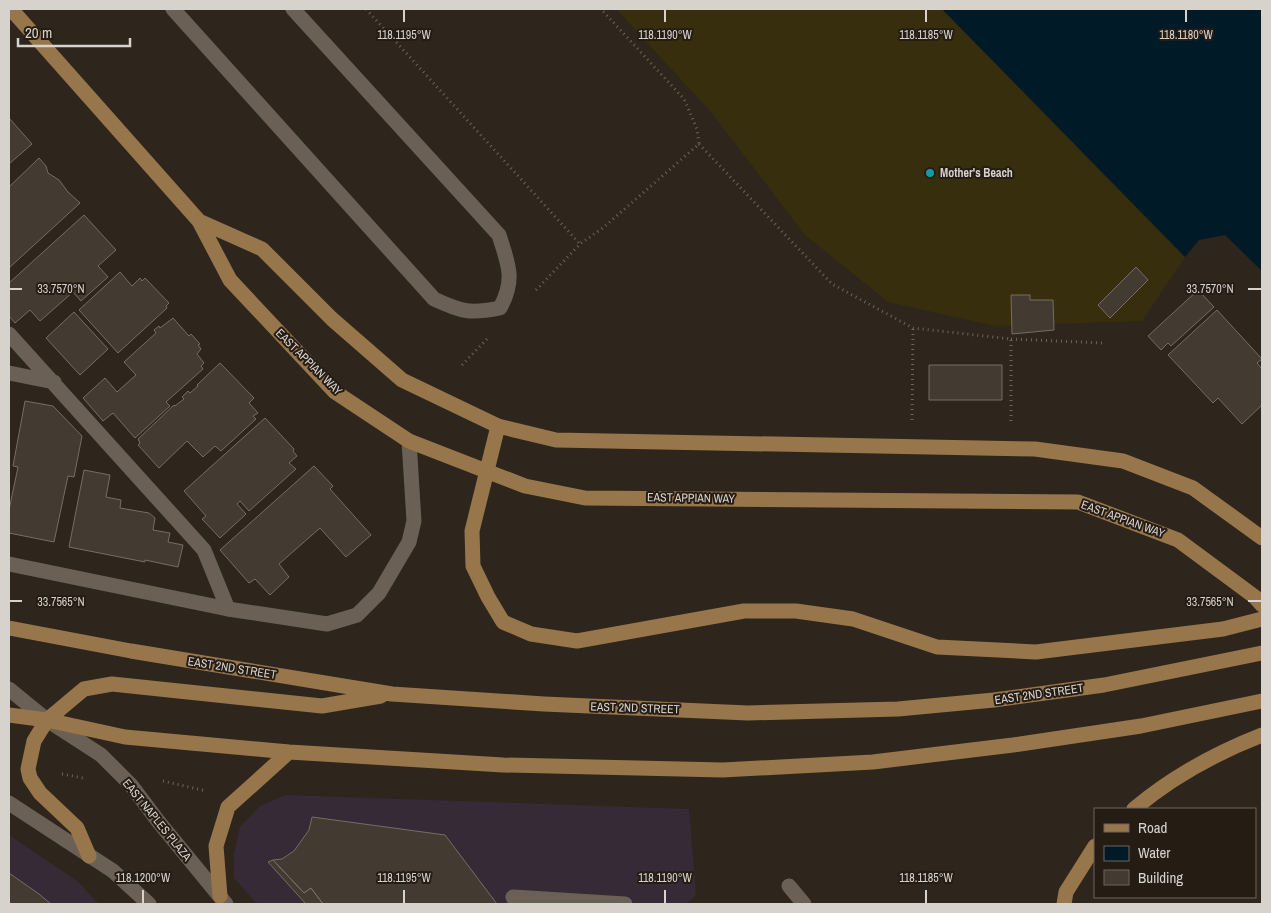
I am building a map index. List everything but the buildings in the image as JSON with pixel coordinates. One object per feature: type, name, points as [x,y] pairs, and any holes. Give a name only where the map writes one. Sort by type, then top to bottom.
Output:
[{"type":"main road","name":"EAST APPIAN WAY","points":[[11,9],[199,221],[230,280],[335,392],[409,441],[525,486],[585,498],[1078,502],[1178,540],[1255,597],[1262,605]]},
{"type":"main road","name":"EAST APPIAN WAY","points":[[199,221],[262,249],[332,319],[402,380],[498,426],[556,440],[1034,450],[1123,461],[1192,488],[1262,538]]},
{"type":"main road","points":[[498,426],[472,531],[474,566],[488,597],[503,622],[531,634],[577,641],[744,611],[796,610],[853,619],[937,647],[1036,652],[1223,629],[1262,619]]},
{"type":"main road","name":"EAST 2ND STREET","points":[[9,628],[131,651],[392,694],[544,704],[748,713],[898,708],[994,700],[1104,685],[1255,655]]},
{"type":"main road","points":[[89,856],[77,828],[40,793],[30,778],[28,769],[34,741],[48,720],[84,689],[112,684],[322,706],[392,694]]},
{"type":"main road","points":[[9,715],[48,720],[125,737],[289,752],[503,765],[733,769],[873,762],[1033,742],[1141,726],[1262,701]]},
{"type":"main road","points":[[1135,808],[1158,789],[1192,768],[1262,735]]},
{"type":"main road","points":[[223,900],[216,846],[228,807],[289,752]]},
{"type":"main road","points":[[1064,904],[1066,892],[1094,848]]},
{"type":"street","points":[[173,9],[434,299],[458,310],[481,312],[500,308],[507,295],[510,269],[499,235],[293,9]]},
{"type":"street","points":[[9,334],[204,550],[228,609]]},
{"type":"street","points":[[9,373],[54,382]]},
{"type":"street","points":[[9,564],[228,609],[328,624],[357,615],[379,593],[409,542],[414,521],[409,441]]},
{"type":"street","name":"EAST NAPLES PLAZA","points":[[9,689],[48,720],[101,755],[131,785],[223,900]]},
{"type":"street","points":[[9,803],[113,871],[149,904]]},
{"type":"street","points":[[789,886],[804,904]]},
{"type":"street","points":[[517,904],[513,897],[625,904]]},
{"type":"path","points":[[366,9],[580,244]]},
{"type":"path","points":[[601,9],[684,99],[697,129],[699,144],[832,284],[912,328],[1011,339],[1103,343]]},
{"type":"path","points":[[532,294],[580,244],[604,227],[699,144]]},
{"type":"path","points":[[912,328],[912,421]]},
{"type":"path","points":[[462,365],[490,337]]},
{"type":"path","points":[[1011,339],[1011,421]]},
{"type":"path","points":[[158,777],[162,781],[208,791]]},
{"type":"shaded area","points":[[285,795],[689,809],[696,895],[686,904],[257,904],[234,878],[234,853],[240,827],[260,806]]},
{"type":"shaded area","points":[[9,835],[77,881],[99,904],[9,904]]},
{"type":"sand","name":"Mother's Beach","points":[[616,9],[942,9],[1185,257],[1142,321],[995,326],[888,302],[805,235],[711,112]]},
{"type":"water","points":[[942,9],[1262,9],[1262,271],[1225,235],[1199,240],[1185,257]]},
{"type":"place","name":"Mother's Beach","points":[[930,173]]}]
